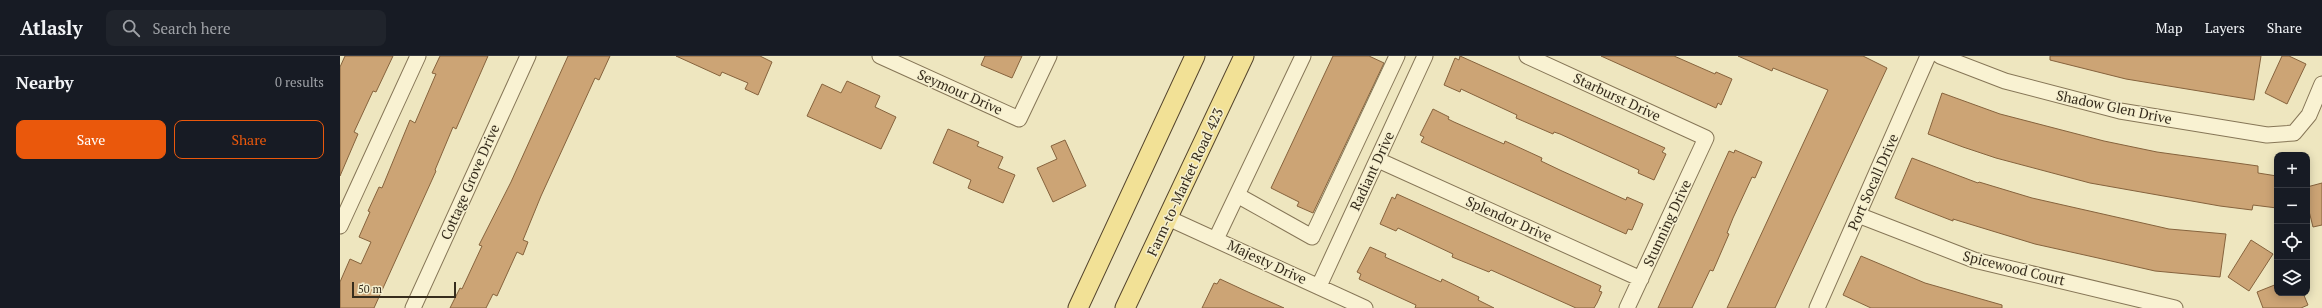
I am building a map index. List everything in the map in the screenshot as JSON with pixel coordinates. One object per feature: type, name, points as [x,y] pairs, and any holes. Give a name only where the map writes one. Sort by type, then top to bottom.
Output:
[{"type":"main road","points":[[1078,308],[1195,56]]},
{"type":"main road","name":"Farm-to-Market Road 423","points":[[1125,308],[1244,56]]},
{"type":"street","points":[[340,226],[418,56]]},
{"type":"street","name":"Cottage Grove Drive","points":[[413,308],[528,56]]},
{"type":"street","name":"Seymour Drive","points":[[880,56],[1019,119],[1048,56]]},
{"type":"street","points":[[1216,239],[1303,56]]},
{"type":"street","points":[[1237,195],[1312,237],[1397,56]]},
{"type":"street","name":"Radiant Drive","points":[[1319,286],[1425,56]]},
{"type":"street","name":"Starburst Drive","points":[[1527,56],[1706,138]]},
{"type":"street","name":"Port Socall Drive","points":[[1817,308],[1928,56]]},
{"type":"street","name":"Shadow Glen Drive","points":[[1940,56],[2005,81],[2120,111],[2267,135],[2294,133],[2309,115],[2322,84]]},
{"type":"street","name":"Stunning Drive","points":[[1627,308],[1706,138]]},
{"type":"street","name":"Splendor Drive","points":[[1378,160],[1641,279]]},
{"type":"street","name":"Spicewood Court","points":[[1858,215],[1974,260],[2175,308]]},
{"type":"street","name":"Majesty Drive","points":[[1168,218],[1365,308]]},
{"type":"building","points":[[345,56],[393,56],[376,92],[373,91],[354,132],[358,134],[340,176],[340,67]]},
{"type":"building","points":[[440,56],[488,56],[456,129],[453,127],[435,170],[436,171],[374,308],[340,308],[340,282],[350,259],[361,264],[371,242],[359,237],[370,212],[368,211],[379,187],[382,188],[410,120],[415,123],[436,74],[432,73]]},
{"type":"building","points":[[568,56],[610,56],[599,80],[595,78],[541,196],[523,240],[528,242],[523,255],[517,252],[497,296],[493,294],[486,308],[450,308],[460,288],[462,289],[482,246],[479,245],[511,182]]},
{"type":"building","points":[[676,56],[760,56],[772,62],[758,95],[745,89],[748,83],[722,72],[720,76]]},
{"type":"building","points":[[985,56],[1022,56],[1012,78],[981,65]]},
{"type":"building","points":[[1333,56],[1369,56],[1384,63],[1313,213],[1297,206],[1299,202],[1271,188]]},
{"type":"building","points":[[1460,56],[1665,148],[1662,152],[1666,154],[1654,180],[1638,173],[1639,170],[1560,134],[1554,132],[1553,134],[1516,118],[1517,115],[1461,89],[1460,92],[1444,85],[1455,58],[1459,60]]},
{"type":"building","points":[[1601,56],[1674,56],[1715,74],[1716,72],[1732,79],[1721,105],[1718,103],[1716,108]]},
{"type":"building","points":[[1738,56],[1863,56],[1887,68],[1775,308],[1727,308],[1828,90],[1773,68],[1772,71]]},
{"type":"building","points":[[2050,56],[2261,56],[2254,100],[2126,79],[2050,60]]},
{"type":"building","points":[[2282,56],[2289,56],[2306,64],[2287,104],[2265,93]]},
{"type":"building","points":[[847,81],[880,96],[875,107],[896,117],[881,149],[807,116],[822,84],[841,93]]},
{"type":"building","points":[[1942,93],[2000,114],[2104,141],[2157,152],[2258,166],[2258,173],[2274,176],[2274,208],[2253,205],[2252,210],[2220,206],[2090,183],[1996,158],[1928,134]]},
{"type":"building","points":[[1433,109],[1449,117],[1448,119],[1454,122],[1504,144],[1505,141],[1542,158],[1541,161],[1626,200],[1627,197],[1643,204],[1632,230],[1628,229],[1626,234],[1421,142],[1424,137],[1420,135]]},
{"type":"building","points":[[948,129],[979,142],[977,146],[1003,157],[998,168],[1015,175],[1003,203],[968,188],[971,180],[933,163]]},
{"type":"building","points":[[1065,140],[1086,186],[1053,202],[1037,168],[1057,159],[1051,146]]},
{"type":"building","points":[[1735,150],[1762,162],[1755,178],[1752,177],[1733,218],[1727,233],[1729,234],[1713,271],[1710,270],[1692,308],[1658,308],[1729,151],[1734,153]]},
{"type":"building","points":[[1912,158],[1978,183],[1979,182],[2032,198],[2169,229],[2226,234],[2220,277],[2155,271],[2035,244],[1953,219],[1953,221],[1895,198]]},
{"type":"building","points":[[2322,183],[2322,225],[2313,227],[2310,215],[2310,186]]},
{"type":"building","points":[[1397,194],[1601,286],[1599,291],[1602,292],[1597,303],[1594,308],[1576,308],[1491,270],[1489,272],[1452,257],[1453,254],[1398,228],[1396,231],[1380,224],[1392,197],[1395,199]]},
{"type":"building","points":[[2251,240],[2273,254],[2249,291],[2228,277]]},
{"type":"building","points":[[1370,247],[1386,254],[1385,257],[1441,282],[1442,279],[1479,297],[1478,300],[1494,308],[1415,308],[1416,305],[1359,279],[1361,274],[1357,272]]},
{"type":"building","points":[[1861,256],[1925,283],[2002,305],[2002,308],[1871,308],[1843,295]]},
{"type":"building","points":[[1220,279],[1284,308],[1202,308],[1214,283],[1217,284]]},
{"type":"building","points":[[2274,285],[2274,296],[2304,296],[2308,305],[2301,308],[2263,308],[2257,292]]}]
